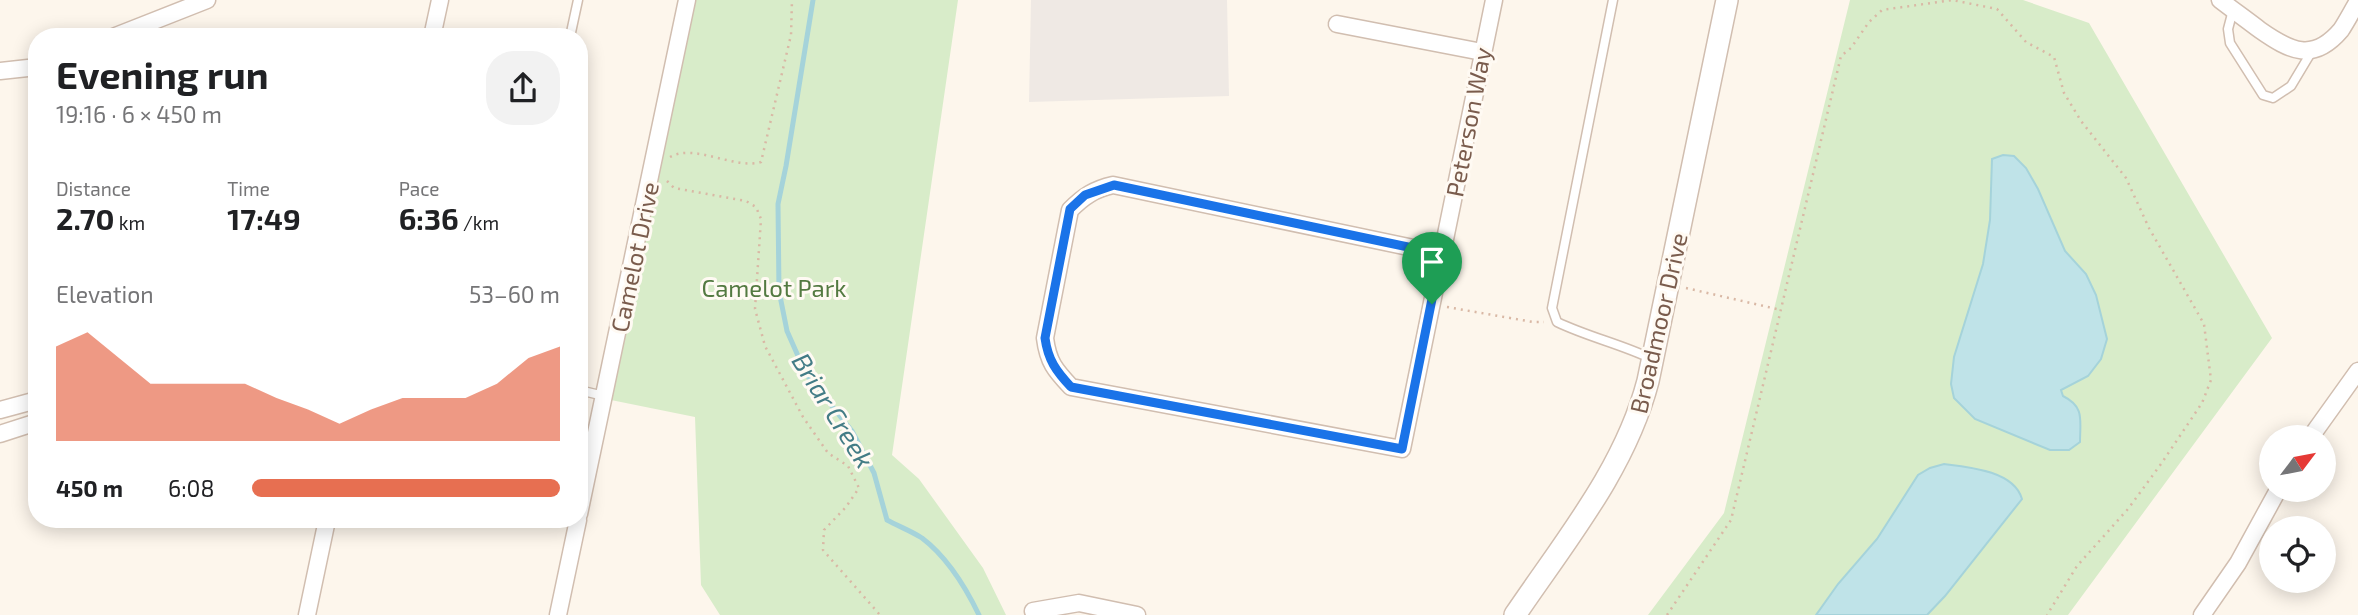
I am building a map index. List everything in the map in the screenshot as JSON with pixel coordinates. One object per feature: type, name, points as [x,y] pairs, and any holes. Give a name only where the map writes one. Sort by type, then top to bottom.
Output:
[{"type":"street","points":[[136,28],[207,0]]},
{"type":"street","points":[[434,28],[440,0]]},
{"type":"street","name":"Camelot Drive","points":[[588,472],[687,0]]},
{"type":"street","name":"Peterson Way","points":[[1441,254],[1114,185],[1085,195],[1070,209],[1045,338],[1048,356],[1056,372],[1071,387],[1402,449],[1494,0]]},
{"type":"street","name":"Broadmoor Drive","points":[[1515,615],[1618,460],[1638,418],[1727,0]]},
{"type":"street","points":[[2227,5],[2281,45],[2300,51],[2312,51],[2341,30],[2358,1]]},
{"type":"street","points":[[1337,24],[1482,52]]},
{"type":"street","points":[[0,71],[28,67]]},
{"type":"street","points":[[2319,425],[2358,371]]},
{"type":"street","points":[[0,410],[28,402]]},
{"type":"street","points":[[0,434],[28,425]]},
{"type":"street","points":[[2202,615],[2238,564],[2272,502]]},
{"type":"street","points":[[307,615],[325,528]]},
{"type":"street","points":[[558,615],[576,528]]},
{"type":"street","points":[[1033,611],[1079,603],[1137,615]]},
{"type":"lane","points":[[572,28],[578,0]]},
{"type":"lane","points":[[1613,0],[1552,308],[1558,322],[1652,359]]},
{"type":"lane","points":[[2227,5],[2230,43],[2263,95],[2273,98],[2286,91],[2312,51]]},
{"type":"lane","points":[[588,392],[604,396]]},
{"type":"path","points":[[667,166],[669,158],[676,154],[710,156],[753,164],[761,162],[791,34],[792,0]]},
{"type":"path","points":[[1667,615],[1731,520],[1841,56],[1882,10],[1952,0],[1997,9],[2026,41],[2054,57],[2064,93],[2081,121],[2126,178],[2149,228],[2204,324],[2211,380],[2202,403],[2128,509],[2077,565],[2047,615]]},
{"type":"path","points":[[665,175],[667,183],[674,188],[746,201],[756,207],[761,219],[755,309],[765,346],[803,417],[828,453],[848,466],[859,488],[846,507],[824,530],[823,550],[880,615]]},
{"type":"path","points":[[1668,284],[1781,310]]},
{"type":"path","points":[[1432,304],[1533,323],[1558,322]]},
{"type":"shaded area","points":[[1031,0],[1227,0],[1229,96],[1029,102]]},
{"type":"green space","name":"Camelot Park","points":[[690,0],[958,0],[892,455],[919,479],[983,568],[1006,615],[720,615],[701,585],[695,417],[606,399]]},
{"type":"green space","points":[[1850,0],[2023,0],[2089,23],[2272,338],[2068,615],[1648,615],[1724,513]]},
{"type":"water","points":[[2003,155],[2014,156],[2026,168],[2038,189],[2065,251],[2086,274],[2096,295],[2107,339],[2101,359],[2088,376],[2061,390],[2080,415],[2080,442],[2069,450],[2050,450],[1975,419],[1954,398],[1951,384],[1954,357],[1983,264],[1990,220],[1992,159]]},
{"type":"water","points":[[1944,464],[1978,469],[2000,476],[2010,482],[2022,499],[1945,596],[1927,615],[1816,615],[1838,584],[1877,539],[1918,475]]},
{"type":"waterway","name":"Briar Creek","points":[[813,0],[778,204],[779,291],[787,331],[806,374],[852,431],[874,473],[887,520],[922,538],[940,554],[962,584],[979,615]]},
{"type":"route","points":[[1114,185],[1441,254],[1432,304],[1402,449],[1071,387],[1056,372],[1048,356],[1045,338],[1070,209],[1085,195],[1114,185]]}]
